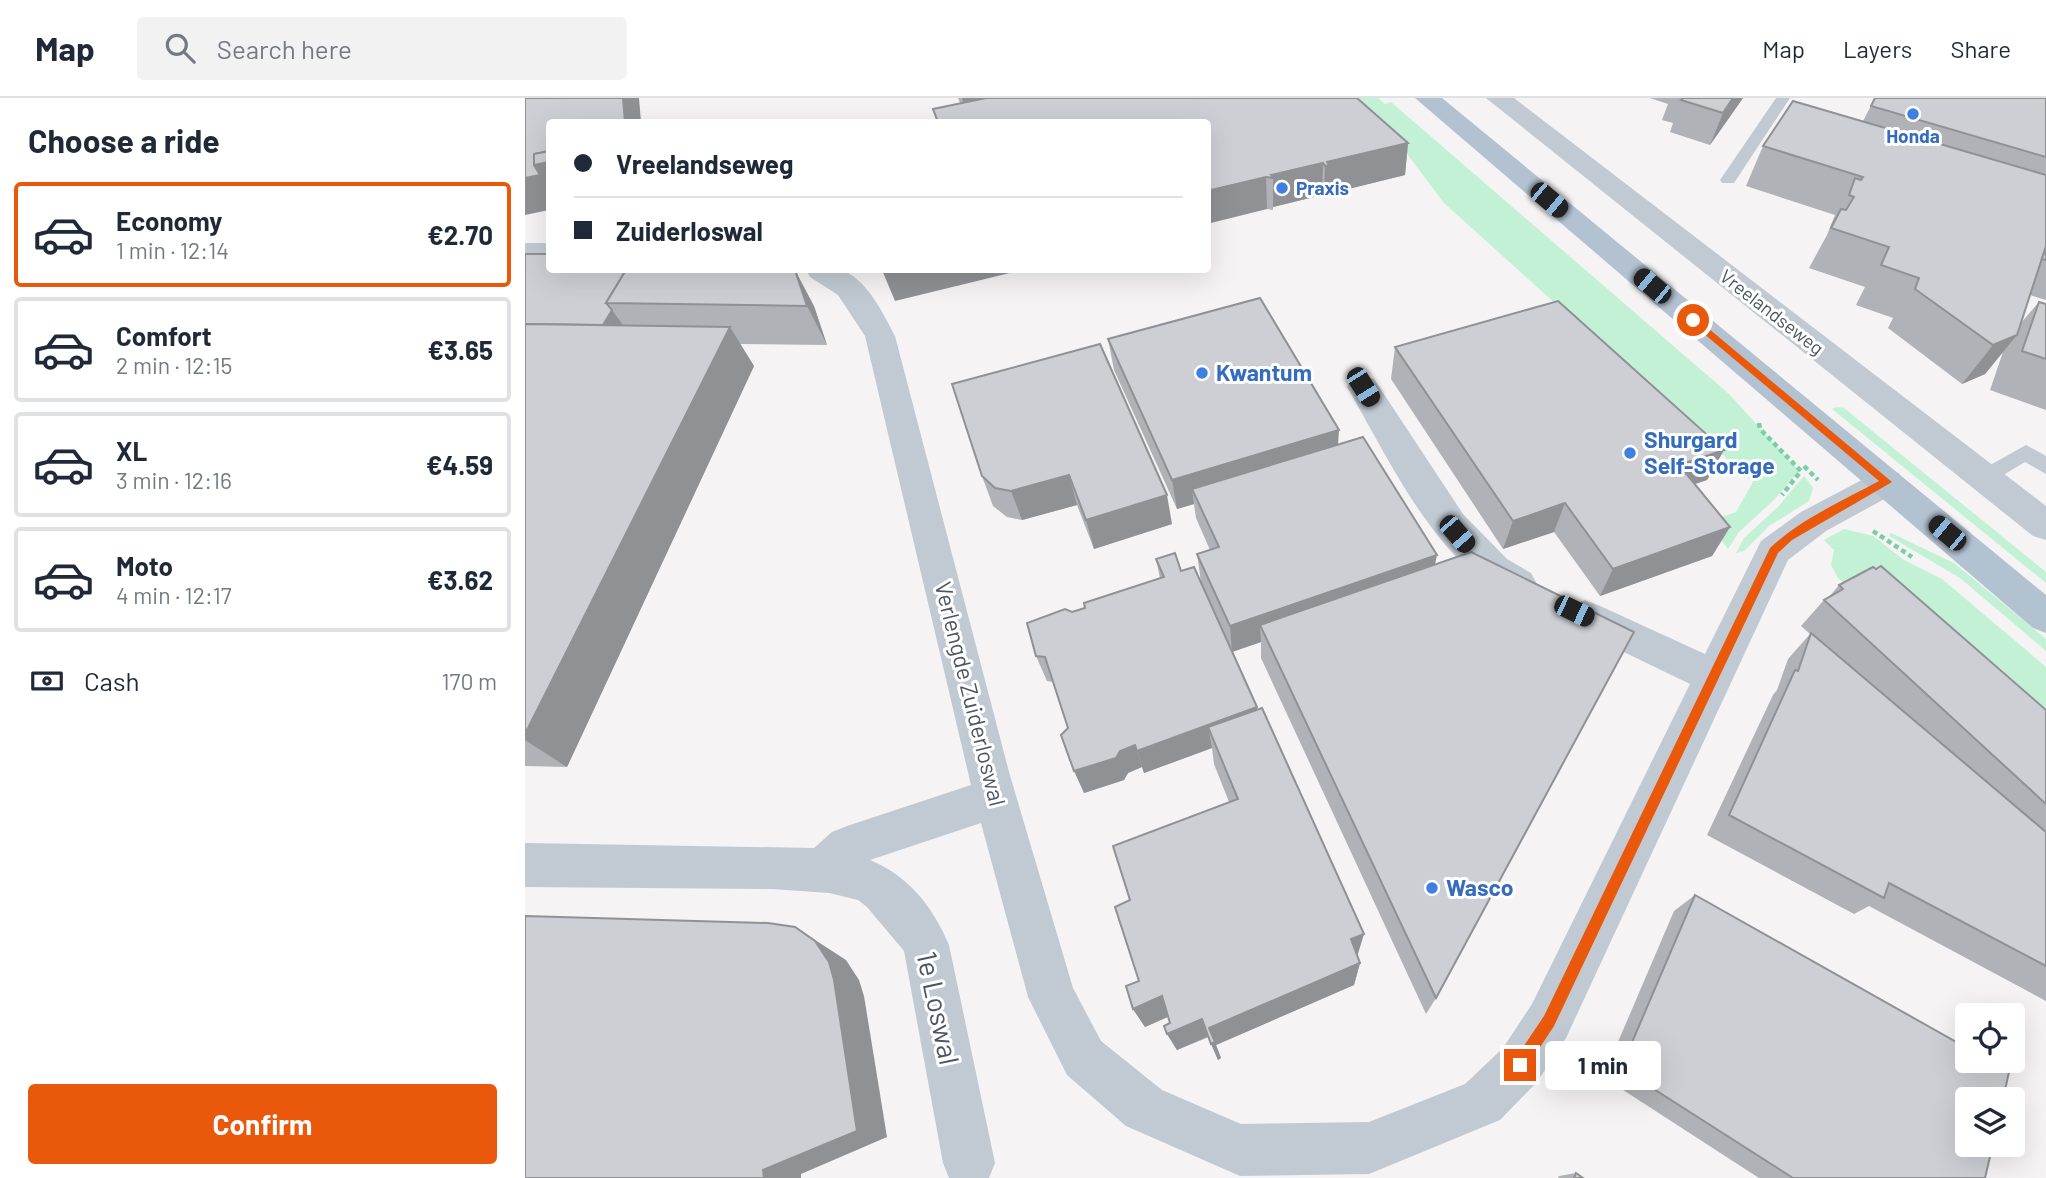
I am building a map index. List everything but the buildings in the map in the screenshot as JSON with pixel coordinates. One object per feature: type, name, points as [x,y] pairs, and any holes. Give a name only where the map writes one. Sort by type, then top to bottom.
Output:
[{"type":"main road","points":[[1427,98],[2046,617]]},
{"type":"street","name":"Vreelandseweg","points":[[1498,98],[2046,526]]},
{"type":"street","points":[[525,252],[546,252]]},
{"type":"street","name":"Verlengde Zuiderloswal","points":[[828,273],[834,275],[865,307],[880,336],[996,799],[1052,997],[1084,1058],[1144,1108],[1240,1150],[1369,1148],[1482,1102],[1520,1065],[1549,1021],[1774,551],[1788,537],[1887,482]]},
{"type":"street","points":[[1363,387],[1457,534],[1476,557],[1505,578],[1713,677]]},
{"type":"street","points":[[821,871],[848,846],[951,810],[996,799]]},
{"type":"street","name":"1e Loswal","points":[[525,865],[771,867],[821,871],[867,881],[901,909],[916,926],[926,945],[969,1163]]},
{"type":"lane","points":[[1728,180],[1783,98]]},
{"type":"lane","points":[[1983,478],[2026,452],[2046,466]]},
{"type":"path","points":[[1765,419],[1759,422],[1761,429],[1801,474]]},
{"type":"green space","points":[[1350,98],[1378,98],[1385,104],[1391,102],[1729,394],[1799,471],[1775,499],[1739,532],[1728,549],[1707,522],[1736,512],[1753,482],[1444,203],[1398,142]]},
{"type":"green space","points":[[1844,408],[2046,572],[2046,583],[1832,409]]},
{"type":"green space","points":[[1804,476],[1813,488],[1809,501],[1769,526],[1744,551],[1736,553],[1744,538],[1778,507]]},
{"type":"green space","points":[[1844,529],[1873,536],[1904,560],[1942,579],[2046,667],[2046,764],[1838,578],[1831,565],[1834,550],[1824,540]]},
{"type":"green space","points":[[1891,533],[1954,563],[2046,639],[2046,651],[1960,578],[1889,536]]},
{"type":"place","name":"Honda","points":[[1913,114]]},
{"type":"place","name":"Praxis","points":[[1282,188]]},
{"type":"place","name":"Kwantum","points":[[1202,373]]},
{"type":"place","name":"Shurgard Self-Storage","points":[[1630,453]]},
{"type":"place","name":"Wasco","points":[[1432,888]]},
{"type":"route","points":[[1520,1065],[1549,1021],[1774,551],[1788,537],[1887,482],[1693,320]]}]
